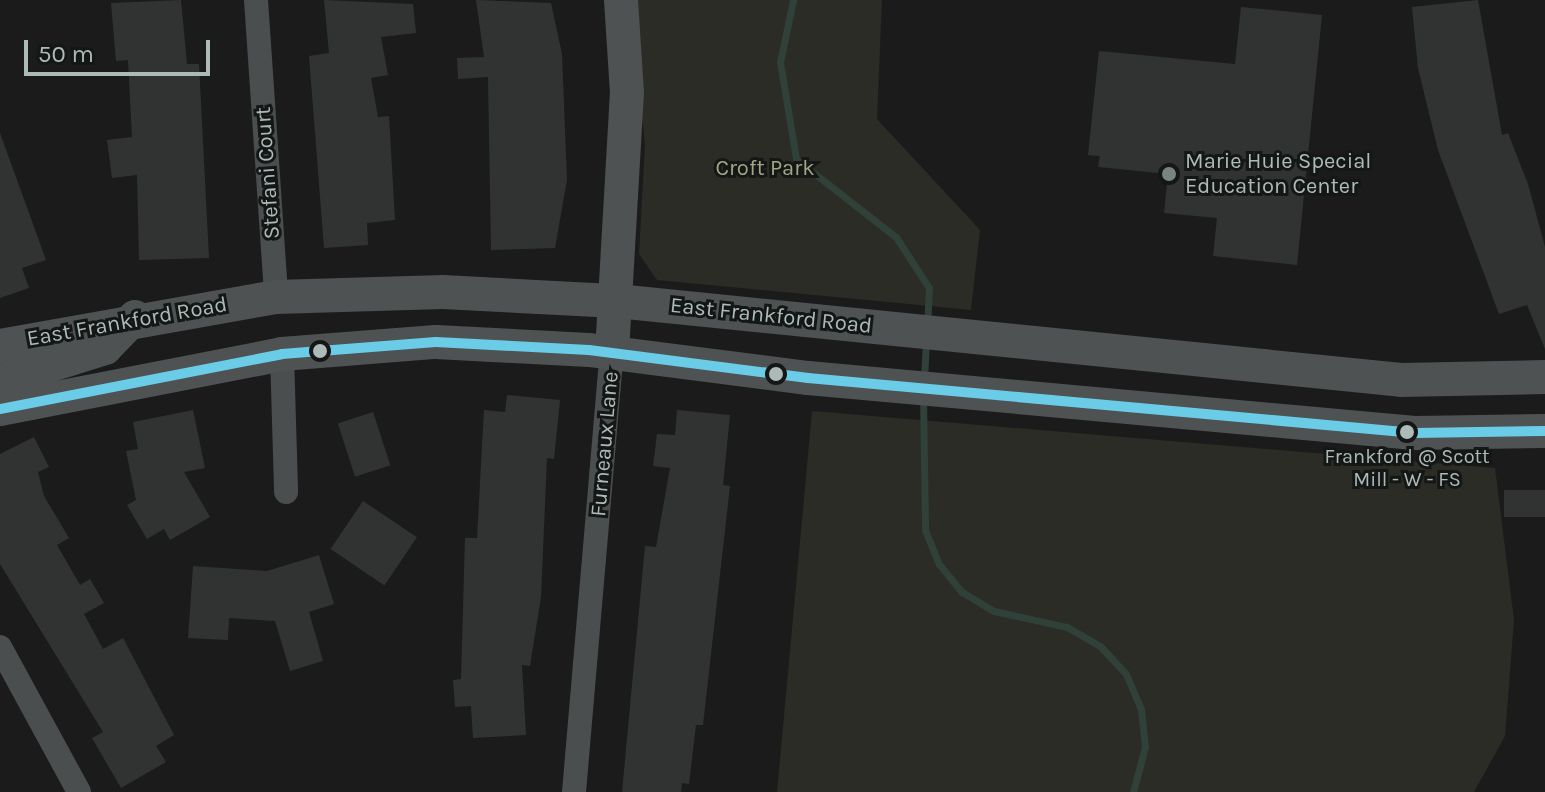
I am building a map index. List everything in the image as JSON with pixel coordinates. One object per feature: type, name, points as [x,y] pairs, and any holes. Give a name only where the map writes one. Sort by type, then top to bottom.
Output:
[{"type":"main road","name":"Furneaux Lane","points":[[612,352],[627,93],[621,0]]},
{"type":"main road","name":"East Frankford Road","points":[[0,346],[135,317],[276,297],[443,292],[617,301],[1339,375],[1545,377]]},
{"type":"main road","points":[[0,381],[105,348],[135,317]]},
{"type":"main road","points":[[0,409],[282,354],[436,342],[612,352],[954,393],[1415,433],[1545,431]]},
{"type":"main road","points":[[1213,414],[1312,398],[1333,388],[1339,375]]},
{"type":"street","name":"Stefani Court","points":[[256,0],[276,297]]},
{"type":"street","name":"Furneaux Lane","points":[[574,792],[612,352]]},
{"type":"street","points":[[282,354],[286,492]]},
{"type":"street","points":[[0,647],[79,792]]},
{"type":"green space","name":"Croft Park","points":[[631,0],[882,0],[877,119],[980,230],[971,310],[657,280],[639,254],[645,145]]},
{"type":"green space","points":[[812,411],[1495,468],[1514,620],[1505,736],[1474,792],[777,792]]},
{"type":"building","points":[[181,0],[187,64],[199,64],[209,258],[139,260],[137,175],[112,178],[107,140],[132,137],[128,60],[116,61],[111,3]]},
{"type":"building","points":[[324,0],[413,4],[416,33],[381,37],[388,75],[371,78],[378,117],[389,116],[395,220],[367,223],[368,245],[324,248],[309,56],[329,53]]},
{"type":"building","points":[[476,0],[551,3],[562,54],[567,180],[555,248],[491,250],[488,77],[458,79],[457,58],[484,57]]},
{"type":"building","points":[[1478,0],[1502,135],[1508,133],[1528,184],[1545,247],[1545,349],[1527,305],[1499,314],[1438,150],[1418,68],[1412,7]]},
{"type":"building","points":[[1241,7],[1322,15],[1297,265],[1213,256],[1217,218],[1164,213],[1168,174],[1098,167],[1100,156],[1088,155],[1099,51],[1235,64]]},
{"type":"building","points":[[0,133],[46,260],[22,268],[29,288],[0,298]]},
{"type":"building","points":[[507,395],[560,400],[554,459],[547,458],[541,597],[530,666],[522,665],[526,735],[473,738],[471,706],[455,707],[453,680],[461,679],[465,538],[477,538],[484,410],[505,412]]},
{"type":"building","points":[[193,410],[205,468],[184,472],[210,517],[170,540],[164,529],[147,539],[127,505],[136,500],[126,451],[138,449],[133,422]]},
{"type":"building","points":[[677,410],[730,415],[723,485],[730,486],[703,725],[696,725],[689,784],[682,783],[681,792],[622,792],[645,546],[656,547],[670,468],[653,466],[657,434],[675,435]]},
{"type":"building","points":[[373,412],[390,465],[355,477],[338,423]]},
{"type":"building","points":[[34,437],[49,467],[38,472],[44,496],[69,538],[57,545],[80,585],[90,579],[104,603],[84,614],[103,649],[123,638],[174,735],[156,746],[166,762],[121,788],[92,738],[103,732],[0,564],[0,454]]},
{"type":"building","points":[[1504,490],[1545,490],[1545,517],[1504,517]]},
{"type":"building","points":[[363,501],[417,537],[384,585],[331,549]]},
{"type":"building","points":[[319,555],[334,604],[309,612],[323,661],[290,671],[275,621],[229,618],[228,640],[188,638],[193,566],[267,571]]},
{"type":"waterway","points":[[793,0],[780,62],[796,159],[896,237],[929,288],[927,323]]},
{"type":"waterway","points":[[924,379],[926,340]]},
{"type":"waterway","points":[[923,396],[925,530],[939,564],[962,592],[994,611],[1067,627],[1100,646],[1126,674],[1141,709],[1145,747],[1133,792]]},
{"type":"transit line","points":[[0,409],[282,354],[436,342],[589,350],[808,378],[1415,433],[1545,431]]},
{"type":"place","name":"Marie Huie Special Education Center","points":[[1169,174]]},
{"type":"place","name":"Frankford @ Scott Mill - W - FS","points":[[1407,432]]}]
